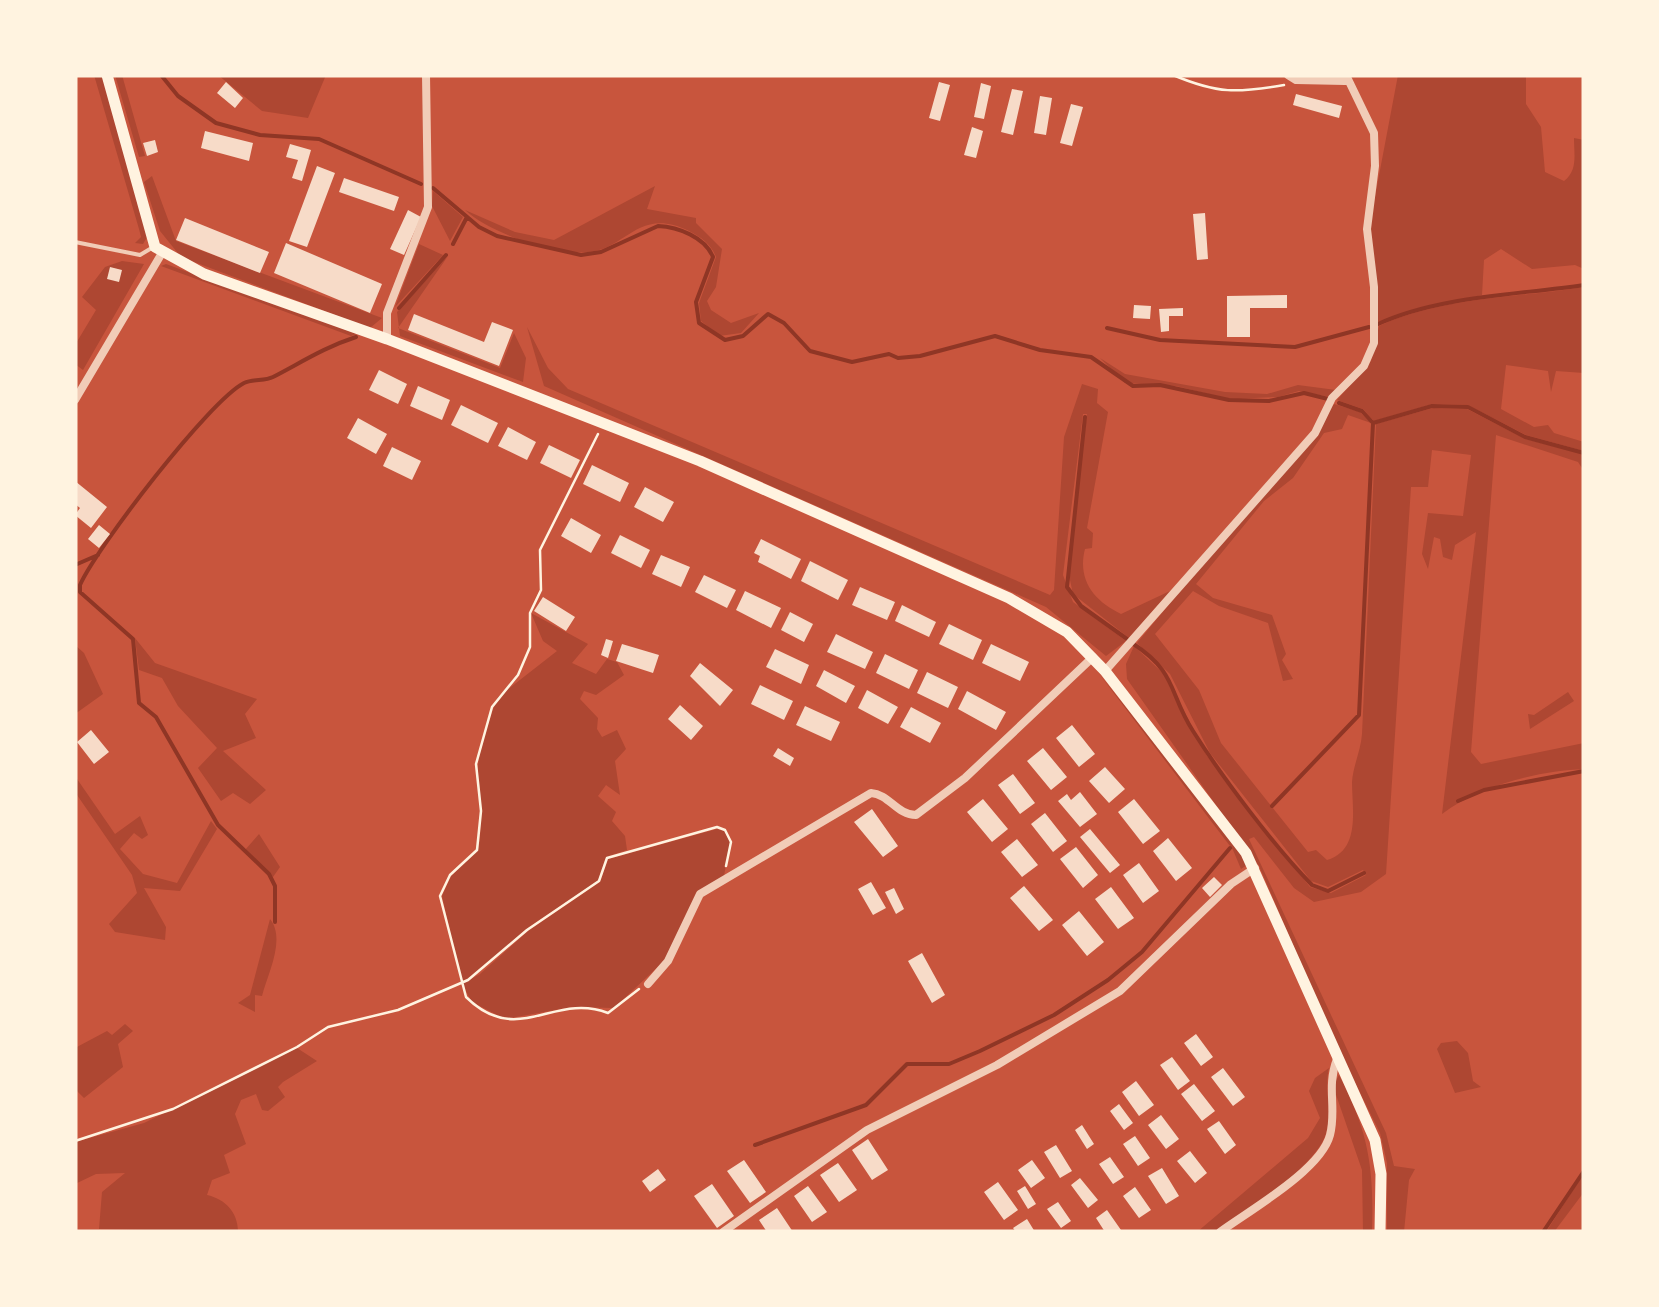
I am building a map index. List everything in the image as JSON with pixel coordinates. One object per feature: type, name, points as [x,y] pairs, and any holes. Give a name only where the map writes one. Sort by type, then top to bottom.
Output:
[{"type":"main road","points":[[107,75],[158,250],[204,274],[387,339],[700,461],[1009,598],[1054,623],[1093,657],[1208,802],[1254,868],[1379,1157],[1380,1232]]},
{"type":"street","points":[[387,339],[387,313],[428,207],[426,75]]},
{"type":"street","points":[[1105,671],[1315,433],[1332,398],[1358,375],[1371,354],[1374,287],[1367,228],[1375,148],[1362,106],[1345,78],[1305,80],[1288,75]]},
{"type":"street","points":[[75,400],[158,250]]},
{"type":"street","points":[[648,984],[668,960],[700,894],[871,794],[881,795],[902,813],[916,815],[965,778],[1093,657]]},
{"type":"street","points":[[723,1232],[867,1130],[1067,1026],[1120,991],[1231,884],[1254,868]]},
{"type":"street","points":[[1220,1232],[1326,1149],[1334,1115],[1328,1087],[1337,1059]]},
{"type":"lane","points":[[75,242],[140,254],[158,250]]},
{"type":"path","points":[[1173,75],[1211,91],[1230,93],[1305,80]]},
{"type":"path","points":[[602,423],[540,550],[541,590],[530,613],[530,647],[518,676],[492,706],[476,764],[481,811],[477,850],[450,875],[440,896],[460,984],[474,1005],[512,1022],[583,1008],[613,1012],[648,984]]},
{"type":"path","points":[[75,1141],[172,1109],[296,1048],[328,1026],[398,1010],[460,984],[480,973],[527,930],[599,881],[606,858],[718,827],[725,830],[731,842],[726,879]]},
{"type":"shaded area","points":[[94,75],[102,75],[147,237],[143,244],[135,243],[141,237]]},
{"type":"shaded area","points":[[115,75],[122,75],[145,156],[139,157]]},
{"type":"shaded area","points":[[218,75],[326,75],[308,118],[262,111]]},
{"type":"shaded area","points":[[1398,75],[1526,75],[1526,104],[1541,127],[1545,172],[1564,181],[1573,167],[1574,138],[1584,140],[1584,269],[1575,265],[1532,269],[1501,249],[1484,260],[1482,295],[1377,322],[1370,223]]},
{"type":"shaded area","points":[[152,176],[176,241],[382,318],[370,328],[181,257],[160,231],[144,182]]},
{"type":"shaded area","points":[[655,186],[647,209],[696,218],[696,223],[722,249],[716,287],[707,301],[711,310],[731,323],[759,313],[741,333],[719,336],[701,321],[699,303],[716,257],[705,241],[689,231],[657,223],[601,249],[574,252],[506,234],[465,210],[515,232],[554,240]]},
{"type":"shaded area","points":[[433,191],[463,217],[450,241],[432,206]]},
{"type":"shaded area","points":[[419,244],[443,255],[395,307]]},
{"type":"shaded area","points":[[448,256],[399,327],[397,312]]},
{"type":"shaded area","points":[[122,261],[144,264],[83,370],[75,364],[75,345],[96,310],[82,297],[105,267]]},
{"type":"shaded area","points":[[166,264],[357,334],[351,336],[161,266]]},
{"type":"shaded area","points":[[1584,287],[1584,373],[1556,371],[1551,392],[1548,371],[1506,365],[1501,409],[1534,427],[1548,425],[1554,433],[1584,442],[1584,451],[1526,435],[1468,405],[1432,404],[1374,421],[1363,409],[1337,400],[1371,361],[1379,326],[1454,304]]},
{"type":"shaded area","points":[[527,327],[548,368],[568,389],[1050,595],[1054,590],[1064,437],[1082,384],[1098,389],[1097,403],[1108,412],[1087,528],[1093,533],[1092,548],[1085,549],[1083,560],[1086,580],[1103,603],[1121,614],[1170,591],[1129,638],[1073,594],[1068,571],[1087,414],[1083,414],[1063,575],[1073,602],[1126,641],[1106,656],[1046,607],[544,386]]},
{"type":"shaded area","points":[[399,328],[500,368],[514,333],[526,358],[523,382],[400,336]]},
{"type":"shaded area","points":[[1100,358],[1125,374],[1225,392],[1267,394],[1298,385],[1336,390],[1330,397],[1299,391],[1278,397],[1229,399],[1176,386],[1125,383]]},
{"type":"shaded area","points":[[1334,404],[1360,412],[1371,423],[1348,415],[1342,429],[1324,433],[1293,478],[1264,501],[1196,584],[1213,598],[1272,615],[1286,654],[1282,660],[1293,679],[1283,681],[1268,623],[1219,606],[1193,591],[1155,634],[1199,690],[1221,743],[1308,852],[1316,850],[1327,860],[1345,847],[1352,827],[1352,782],[1362,734],[1376,424],[1433,408],[1467,409],[1525,439],[1584,454],[1584,471],[1578,462],[1496,435],[1471,752],[1481,764],[1584,743],[1584,769],[1509,782],[1473,795],[1442,814],[1476,532],[1455,545],[1452,560],[1443,557],[1440,539],[1434,537],[1428,569],[1422,554],[1428,513],[1463,516],[1471,455],[1432,450],[1428,487],[1411,487],[1386,874],[1361,892],[1314,902],[1294,888],[1254,837],[1249,839],[1386,1133],[1394,1166],[1415,1169],[1409,1180],[1404,1232],[1387,1232],[1387,1163],[1380,1133],[1338,1049],[1259,866],[1127,679],[1126,664],[1134,646],[1166,676],[1207,756],[1310,887],[1331,893],[1366,875],[1363,870],[1328,887],[1311,881],[1210,753],[1170,674],[1137,643]]},
{"type":"shaded area","points":[[531,613],[588,644],[572,663],[596,674],[607,659],[617,662],[624,675],[596,695],[584,691],[580,699],[598,718],[597,729],[602,737],[617,730],[626,749],[615,761],[620,795],[606,785],[598,796],[616,812],[612,821],[625,836],[627,850],[606,857],[598,881],[526,929],[479,972],[461,982],[442,896],[451,876],[478,850],[479,761],[498,697],[557,651],[543,641]]},
{"type":"shaded area","points":[[135,638],[155,663],[257,699],[245,714],[256,738],[223,751],[266,790],[250,804],[233,793],[221,801],[198,768],[217,748],[178,706],[162,678],[139,670]]},
{"type":"shaded area","points":[[75,645],[84,653],[103,694],[75,714]]},
{"type":"shaded area","points":[[1097,671],[1233,841],[1247,865],[1241,869],[1233,850]]},
{"type":"shaded area","points":[[1568,692],[1574,701],[1530,729],[1528,714],[1534,715]]},
{"type":"shaded area","points":[[75,776],[115,834],[140,816],[148,835],[142,839],[134,833],[120,849],[143,874],[177,883],[211,821],[217,829],[180,891],[144,888],[166,927],[165,940],[115,932],[109,924],[137,893],[132,875],[75,792]]},
{"type":"shaded area","points":[[717,829],[725,831],[730,842],[724,876],[697,893],[664,961],[614,1008],[572,1007],[505,1019],[472,1002],[462,984],[480,974],[528,931],[600,882],[608,859]]},
{"type":"shaded area","points":[[259,834],[280,867],[273,877],[245,850]]},
{"type":"shaded area","points":[[270,919],[276,946],[262,996],[255,995],[255,1012],[238,1003],[250,995]]},
{"type":"shaded area","points":[[125,1024],[133,1031],[118,1044],[123,1067],[84,1098],[75,1089],[75,1048],[107,1031],[112,1035]]},
{"type":"shaded area","points":[[1457,1041],[1468,1053],[1473,1081],[1481,1087],[1455,1093],[1437,1049],[1441,1043]]},
{"type":"shaded area","points":[[297,1048],[317,1061],[278,1087],[285,1097],[268,1111],[262,1110],[256,1094],[241,1100],[235,1114],[246,1144],[224,1155],[230,1173],[212,1180],[207,1195],[229,1208],[236,1218],[238,1232],[99,1229],[102,1192],[125,1173],[96,1174],[75,1184],[75,1142],[144,1123]]},
{"type":"shaded area","points":[[1329,1068],[1327,1130],[1310,1158],[1280,1186],[1214,1232],[1197,1232],[1308,1138],[1320,1118],[1309,1091],[1315,1078]]},
{"type":"shaded area","points":[[1339,1075],[1368,1151],[1372,1232],[1363,1232],[1362,1170],[1333,1086]]},
{"type":"shaded area","points":[[1584,1173],[1584,1192],[1554,1232],[1546,1232]]},
{"type":"building","points":[[226,82],[243,98],[235,108],[217,93]]},
{"type":"building","points":[[939,82],[950,85],[940,121],[929,118]]},
{"type":"building","points":[[981,83],[991,86],[984,119],[974,117]]},
{"type":"building","points":[[1012,89],[1023,91],[1013,135],[1001,132]]},
{"type":"building","points":[[1296,94],[1342,106],[1339,118],[1293,105]]},
{"type":"building","points":[[1040,96],[1052,98],[1046,135],[1034,133]]},
{"type":"building","points":[[1071,104],[1083,107],[1072,146],[1060,143]]},
{"type":"building","points":[[972,127],[983,131],[976,158],[964,155]]},
{"type":"building","points":[[205,131],[253,143],[249,161],[201,148]]},
{"type":"building","points":[[155,140],[158,152],[147,156],[143,143]]},
{"type":"building","points":[[290,144],[311,150],[302,181],[292,178],[298,160],[286,157]]},
{"type":"building","points":[[317,166],[335,173],[307,247],[289,241]]},
{"type":"building","points":[[344,178],[399,197],[394,211],[339,192]]},
{"type":"building","points":[[408,210],[421,217],[404,255],[390,249]]},
{"type":"building","points":[[1205,213],[1208,259],[1197,260],[1193,214]]},
{"type":"building","points":[[185,218],[269,252],[260,273],[176,240]]},
{"type":"building","points":[[286,243],[382,284],[370,313],[274,273]]},
{"type":"building","points":[[110,267],[122,270],[119,282],[107,279]]},
{"type":"building","points":[[1287,295],[1287,308],[1250,308],[1250,337],[1227,337],[1227,296]]},
{"type":"building","points":[[1134,305],[1151,306],[1150,319],[1133,318]]},
{"type":"building","points":[[1183,308],[1183,316],[1169,316],[1169,331],[1161,332],[1159,309]]},
{"type":"building","points":[[414,314],[484,342],[492,322],[513,330],[499,366],[408,330]]},
{"type":"building","points":[[379,370],[407,384],[398,404],[369,390]]},
{"type":"building","points":[[418,386],[450,400],[442,420],[410,406]]},
{"type":"building","points":[[461,405],[498,423],[488,443],[451,425]]},
{"type":"building","points":[[358,418],[387,434],[376,454],[347,438]]},
{"type":"building","points":[[508,427],[536,442],[527,460],[498,446]]},
{"type":"building","points":[[549,445],[580,460],[571,478],[540,463]]},
{"type":"building","points":[[392,447],[421,461],[412,480],[383,466]]},
{"type":"building","points":[[592,465],[629,483],[620,502],[583,484]]},
{"type":"building","points":[[75,481],[107,507],[91,528],[75,515],[80,508],[75,504]]},
{"type":"building","points":[[645,487],[674,502],[663,522],[634,507]]},
{"type":"building","points":[[571,518],[601,535],[591,553],[561,536]]},
{"type":"building","points":[[99,525],[110,534],[99,548],[88,539]]},
{"type":"building","points":[[620,535],[650,550],[641,568],[611,553]]},
{"type":"building","points":[[761,539],[801,559],[791,579],[758,562],[760,556],[754,553]]},
{"type":"building","points":[[661,555],[690,567],[681,587],[652,574]]},
{"type":"building","points":[[810,561],[848,580],[838,600],[801,581]]},
{"type":"building","points":[[704,575],[736,590],[727,608],[695,592]]},
{"type":"building","points":[[860,587],[895,602],[887,620],[852,605]]},
{"type":"building","points":[[745,591],[781,608],[771,628],[736,610]]},
{"type":"building","points":[[543,597],[575,617],[566,631],[534,611]]},
{"type":"building","points":[[902,605],[936,622],[929,637],[895,621]]},
{"type":"building","points":[[790,612],[813,624],[804,642],[781,630]]},
{"type":"building","points":[[949,624],[982,640],[973,660],[939,644]]},
{"type":"building","points":[[836,634],[873,652],[865,669],[827,652]]},
{"type":"building","points":[[606,639],[613,641],[608,658],[601,655]]},
{"type":"building","points":[[622,644],[659,655],[653,673],[616,661]]},
{"type":"building","points":[[991,644],[1029,662],[1020,681],[982,663]]},
{"type":"building","points":[[775,649],[809,665],[801,684],[766,667]]},
{"type":"building","points":[[885,654],[918,670],[909,689],[876,673]]},
{"type":"building","points":[[700,663],[733,690],[720,706],[690,676]]},
{"type":"building","points":[[824,670],[855,686],[846,703],[816,686]]},
{"type":"building","points":[[927,672],[958,687],[948,708],[917,693]]},
{"type":"building","points":[[760,685],[793,701],[784,720],[751,704]]},
{"type":"building","points":[[867,690],[898,707],[888,724],[858,708]]},
{"type":"building","points":[[967,691],[1006,712],[996,730],[958,709]]},
{"type":"building","points":[[680,705],[703,726],[691,740],[668,719]]},
{"type":"building","points":[[805,706],[840,722],[831,741],[796,725]]},
{"type":"building","points":[[911,707],[941,723],[930,743],[900,727]]},
{"type":"building","points":[[1072,725],[1095,754],[1079,767],[1056,738]]},
{"type":"building","points":[[91,730],[109,752],[94,764],[77,742]]},
{"type":"building","points":[[778,748],[794,758],[790,766],[773,756]]},
{"type":"building","points":[[1043,748],[1067,777],[1051,790],[1027,761]]},
{"type":"building","points":[[1105,767],[1125,789],[1109,803],[1089,781]]},
{"type":"building","points":[[1013,774],[1035,803],[1020,814],[998,785]]},
{"type":"building","points":[[1080,792],[1097,814],[1080,827],[1058,801],[1067,794],[1071,800]]},
{"type":"building","points":[[983,799],[1008,829],[992,842],[967,812]]},
{"type":"building","points":[[1134,799],[1160,831],[1143,844],[1118,812]]},
{"type":"building","points":[[872,809],[898,846],[883,857],[854,822]]},
{"type":"building","points":[[1045,813],[1067,841],[1053,852],[1031,824]]},
{"type":"building","points":[[1090,829],[1120,865],[1110,873],[1080,837]]},
{"type":"building","points":[[1168,838],[1192,868],[1176,881],[1153,851]]},
{"type":"building","points":[[1017,839],[1038,865],[1022,877],[1001,852]]},
{"type":"building","points":[[1076,847],[1098,875],[1083,888],[1060,859]]},
{"type":"building","points":[[1139,863],[1159,891],[1143,903],[1123,875]]},
{"type":"building","points":[[1214,877],[1222,885],[1210,897],[1202,888]]},
{"type":"building","points":[[871,882],[886,908],[873,915],[858,889]]},
{"type":"building","points":[[1024,886],[1053,920],[1039,931],[1010,898]]},
{"type":"building","points":[[1111,887],[1134,918],[1118,929],[1095,899]]},
{"type":"building","points":[[894,888],[904,909],[896,914],[885,892]]},
{"type":"building","points":[[1079,911],[1104,942],[1087,956],[1062,925]]},
{"type":"building","points":[[922,953],[945,995],[932,1003],[908,961]]},
{"type":"building","points":[[1196,1034],[1213,1057],[1201,1066],[1184,1043]]},
{"type":"building","points":[[1172,1057],[1190,1081],[1178,1090],[1160,1065]]},
{"type":"building","points":[[1223,1068],[1245,1097],[1233,1106],[1211,1077]]},
{"type":"building","points":[[1136,1081],[1154,1105],[1139,1116],[1122,1092]]},
{"type":"building","points":[[1194,1084],[1215,1111],[1202,1121],[1181,1094]]},
{"type":"building","points":[[1119,1104],[1133,1123],[1124,1130],[1110,1111]]},
{"type":"building","points":[[1161,1115],[1179,1139],[1166,1149],[1148,1125]]},
{"type":"building","points":[[1219,1121],[1236,1145],[1225,1154],[1207,1129]]},
{"type":"building","points":[[1082,1125],[1094,1144],[1087,1149],[1075,1130]]},
{"type":"building","points":[[1135,1136],[1150,1158],[1138,1166],[1123,1144]]},
{"type":"building","points":[[868,1139],[888,1170],[872,1180],[852,1150]]},
{"type":"building","points":[[1056,1145],[1072,1171],[1060,1178],[1044,1152]]},
{"type":"building","points":[[1190,1151],[1207,1173],[1195,1183],[1177,1161]]},
{"type":"building","points":[[1110,1157],[1124,1177],[1113,1184],[1099,1164]]},
{"type":"building","points":[[744,1160],[766,1192],[750,1203],[727,1171]]},
{"type":"building","points":[[1032,1160],[1045,1178],[1031,1188],[1018,1170]]},
{"type":"building","points":[[838,1163],[857,1190],[839,1202],[820,1175]]},
{"type":"building","points":[[1162,1168],[1179,1196],[1166,1204],[1148,1176]]},
{"type":"building","points":[[658,1169],[666,1180],[650,1192],[642,1181]]},
{"type":"building","points":[[1080,1178],[1098,1200],[1088,1208],[1071,1185]]},
{"type":"building","points":[[998,1182],[1018,1210],[1004,1220],[984,1192]]},
{"type":"building","points":[[712,1184],[734,1216],[717,1228],[694,1196]]},
{"type":"building","points":[[808,1186],[827,1212],[812,1222],[794,1196]]},
{"type":"building","points":[[1025,1186],[1036,1204],[1028,1209],[1017,1191]]},
{"type":"building","points":[[1135,1187],[1151,1210],[1139,1218],[1123,1196]]},
{"type":"building","points":[[1058,1202],[1071,1221],[1061,1228],[1047,1209]]},
{"type":"building","points":[[777,1208],[793,1232],[767,1232],[759,1220]]},
{"type":"building","points":[[1107,1210],[1121,1230],[1118,1232],[1105,1232],[1096,1218]]},
{"type":"building","points":[[1027,1219],[1035,1232],[1016,1232],[1013,1228]]},
{"type":"waterway","points":[[161,75],[178,96],[216,123],[260,135],[319,139],[421,184]]},
{"type":"waterway","points":[[433,188],[479,227],[497,236],[581,255],[601,252],[658,226],[690,234],[713,257],[696,302],[699,323],[725,340],[743,336],[768,314],[784,323],[810,351],[852,362],[889,354],[898,358],[920,356],[995,336],[1040,350],[1091,357],[1133,386],[1160,385],[1229,400],[1269,401],[1304,393],[1328,399]]},
{"type":"waterway","points":[[453,244],[467,217]]},
{"type":"waterway","points":[[399,308],[446,255]]},
{"type":"waterway","points":[[1378,324],[1452,302],[1584,285]]},
{"type":"waterway","points":[[1107,328],[1160,340],[1295,347],[1369,327]]},
{"type":"waterway","points":[[275,922],[275,886],[269,874],[218,825],[156,717],[139,703],[133,639],[80,592],[80,585],[155,477],[228,395],[244,383],[273,377],[356,337]]},
{"type":"waterway","points":[[1339,403],[1362,411],[1373,423],[1432,406],[1468,407],[1525,437],[1584,453]]},
{"type":"waterway","points":[[1085,417],[1067,587],[1081,606],[1127,639]]},
{"type":"waterway","points":[[1272,806],[1359,715],[1373,423]]},
{"type":"waterway","points":[[75,565],[98,555]]},
{"type":"waterway","points":[[1132,643],[1165,674],[1185,717],[1218,769],[1312,885],[1328,891],[1364,873]]},
{"type":"waterway","points":[[1458,801],[1484,790],[1584,771]]},
{"type":"waterway","points":[[755,1145],[866,1105],[907,1064],[949,1064],[1054,1015],[1142,952],[1230,848]]},
{"type":"waterway","points":[[1543,1232],[1584,1171]]}]
